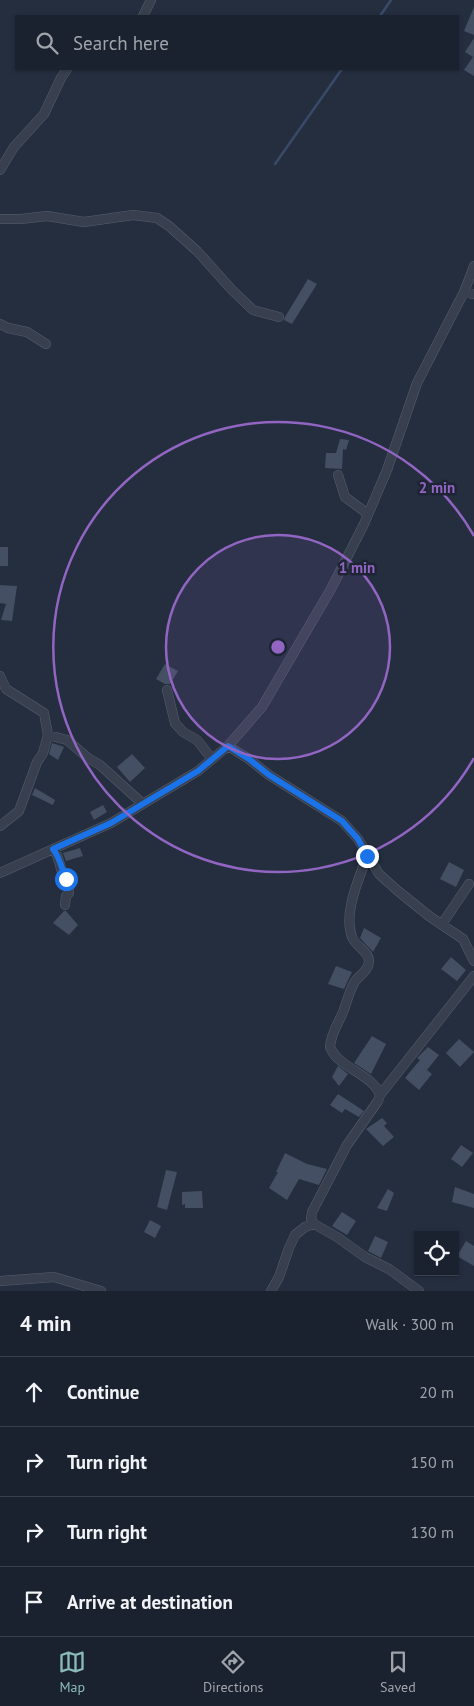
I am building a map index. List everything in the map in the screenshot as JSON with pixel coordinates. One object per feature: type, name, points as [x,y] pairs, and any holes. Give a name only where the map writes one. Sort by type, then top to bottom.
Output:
[{"type":"street","points":[[144,15],[151,0]]},
{"type":"street","points":[[0,170],[14,147],[44,114],[61,78],[67,70]]},
{"type":"street","points":[[0,219],[47,216],[84,222],[133,215],[157,218],[197,251],[253,310],[279,317]]},
{"type":"street","points":[[0,873],[111,823],[198,771],[228,746],[262,707],[332,589],[387,470],[417,383],[464,292],[474,266]]},
{"type":"street","points":[[464,292],[474,294]]},
{"type":"street","points":[[0,324],[8,328],[27,332],[46,344]]},
{"type":"street","points":[[338,474],[345,496],[368,514]]},
{"type":"street","points":[[0,676],[6,690],[44,713],[48,735],[19,811],[0,826]]},
{"type":"street","points":[[167,690],[175,723],[183,732],[197,740],[212,759]]},
{"type":"street","points":[[48,735],[68,740],[88,758],[100,765],[143,804]]},
{"type":"street","points":[[228,746],[249,759],[269,775],[342,821],[358,839],[379,874],[398,891],[463,939],[474,962]]},
{"type":"street","points":[[53,849],[60,860],[60,865],[69,887],[65,905]]},
{"type":"street","points":[[367,856],[350,908],[352,937],[367,955],[369,963],[364,973],[356,979],[353,985],[342,1016],[334,1029],[330,1047],[336,1058],[375,1084],[380,1096]]},
{"type":"street","points":[[442,924],[469,884]]},
{"type":"street","points":[[419,1291],[389,1269],[365,1257],[314,1224],[311,1219],[312,1212],[347,1145],[380,1096],[474,976]]},
{"type":"street","points":[[271,1291],[279,1278],[295,1234],[305,1227],[314,1224]]},
{"type":"street","points":[[0,1281],[54,1277],[101,1291]]},
{"type":"building","points":[[474,7],[474,35],[464,31]]},
{"type":"building","points":[[474,38],[474,76],[464,70],[473,57],[465,52]]},
{"type":"building","points":[[308,279],[317,284],[292,324],[284,320],[285,317]]},
{"type":"building","points":[[340,439],[349,440],[346,450],[343,449],[342,469],[325,468],[326,453],[336,453]]},
{"type":"building","points":[[0,547],[8,547],[8,566],[0,566]]},
{"type":"building","points":[[0,585],[17,586],[12,621],[1,620],[6,604],[0,603]]},
{"type":"building","points":[[165,664],[178,671],[170,684],[165,684],[156,679]]},
{"type":"building","points":[[52,743],[64,747],[58,760],[49,754]]},
{"type":"building","points":[[132,754],[145,768],[130,782],[117,767]]},
{"type":"building","points":[[35,788],[55,800],[53,805],[32,795]]},
{"type":"building","points":[[103,805],[107,812],[94,820],[90,812]]},
{"type":"building","points":[[80,848],[83,856],[66,861],[63,853]]},
{"type":"building","points":[[449,862],[464,870],[456,887],[440,879]]},
{"type":"building","points":[[64,911],[78,925],[69,935],[53,923]]},
{"type":"building","points":[[364,928],[381,938],[373,952],[360,938]]},
{"type":"building","points":[[451,957],[466,970],[457,981],[441,969]]},
{"type":"building","points":[[336,966],[352,972],[344,989],[328,984]]},
{"type":"building","points":[[372,1036],[386,1044],[371,1074],[354,1063]]},
{"type":"building","points":[[459,1039],[474,1052],[460,1067],[446,1053]]},
{"type":"building","points":[[428,1047],[439,1055],[427,1070],[432,1074],[419,1090],[405,1078],[420,1060],[417,1058]]},
{"type":"building","points":[[338,1066],[348,1074],[339,1086],[332,1077]]},
{"type":"building","points":[[338,1094],[364,1111],[359,1117],[345,1109],[342,1113],[330,1105]]},
{"type":"building","points":[[382,1118],[387,1123],[384,1126],[394,1137],[383,1146],[366,1129]]},
{"type":"building","points":[[461,1145],[473,1153],[462,1167],[451,1159]]},
{"type":"building","points":[[285,1153],[307,1164],[327,1169],[319,1185],[299,1179],[287,1200],[269,1188],[278,1172],[276,1172]]},
{"type":"building","points":[[166,1170],[177,1172],[167,1210],[157,1207]]},
{"type":"building","points":[[455,1187],[474,1194],[474,1208],[452,1202]]},
{"type":"building","points":[[388,1189],[394,1193],[387,1211],[377,1208]]},
{"type":"building","points":[[202,1191],[203,1208],[185,1208],[185,1204],[182,1205],[182,1192]]},
{"type":"building","points":[[342,1212],[356,1221],[347,1235],[332,1226]]},
{"type":"building","points":[[150,1220],[161,1226],[155,1238],[144,1232]]},
{"type":"building","points":[[375,1236],[388,1242],[381,1258],[368,1251]]},
{"type":"building","points":[[466,1241],[474,1246],[474,1266],[459,1257],[459,1253]]},
{"type":"waterway","points":[[381,15],[391,0]]},
{"type":"waterway","points":[[275,164],[341,70]]},
{"type":"route","points":[[66,879],[60,865],[60,860],[53,849],[111,823],[198,771],[228,746],[249,759],[269,775],[342,821],[358,839],[367,856]]}]
